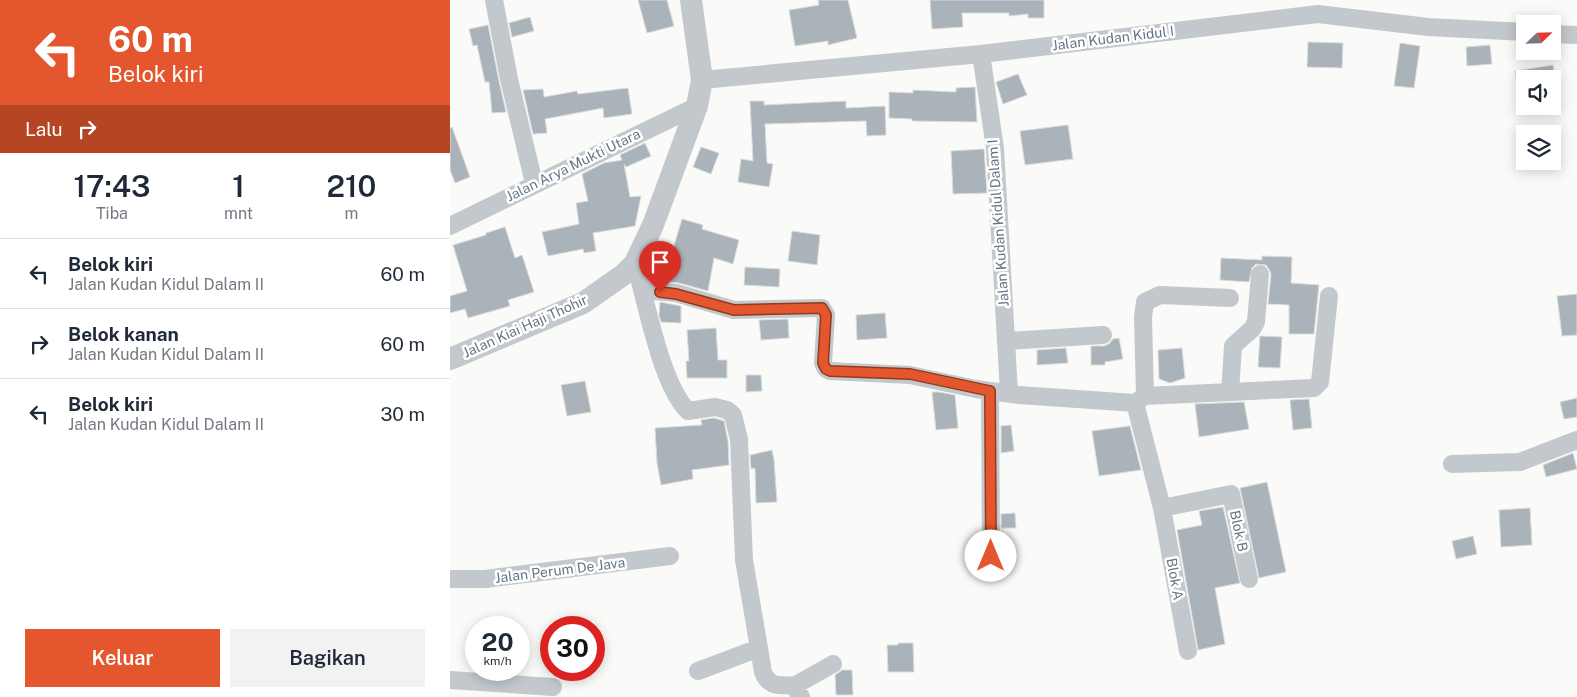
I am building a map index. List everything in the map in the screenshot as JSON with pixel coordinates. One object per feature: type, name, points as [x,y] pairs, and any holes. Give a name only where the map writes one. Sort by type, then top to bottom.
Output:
[{"type":"street","points":[[494,0],[534,183]]},
{"type":"street","points":[[691,0],[702,80]]},
{"type":"street","name":"Jalan Kudan Kidul I","points":[[702,80],[981,54],[1307,7],[1318,14],[1428,27],[1516,32]]},
{"type":"street","points":[[1561,34],[1577,35]]},
{"type":"street","name":"Jalan Kudan Kidul Dalam I","points":[[981,54],[995,148],[1009,393]]},
{"type":"street","name":"Jalan Kiai Haji Thohir","points":[[450,359],[583,302],[623,275],[635,263],[653,225],[696,106],[702,80]]},
{"type":"street","name":"Jalan Arya Mukti Utara","points":[[450,226],[534,183],[696,106]]},
{"type":"street","points":[[635,263],[656,343],[672,387],[682,405],[688,411],[716,407],[728,410],[732,415],[739,439],[744,560],[763,672],[766,678],[779,686],[798,691],[833,664]]},
{"type":"street","points":[[1230,392],[1233,346],[1252,329],[1256,322],[1260,274]]},
{"type":"street","points":[[643,290],[676,294],[734,310],[822,308],[826,315],[823,363],[826,369],[830,371],[910,374],[990,391],[1074,400],[1140,400],[1230,392],[1314,388],[1320,382],[1329,296]]},
{"type":"street","name":"Blok A","points":[[1188,651],[1140,400],[1143,317],[1145,302],[1160,295],[1230,298]]},
{"type":"street","points":[[1007,341],[1103,336]]},
{"type":"street","points":[[990,391],[991,556]]},
{"type":"street","points":[[1452,464],[1520,462],[1577,440]]},
{"type":"street","name":"Blok B","points":[[1162,508],[1232,494],[1249,579]]},
{"type":"street","name":"Jalan Perum De Java","points":[[450,578],[485,579],[670,556]]},
{"type":"street","points":[[698,671],[759,648]]},
{"type":"street","points":[[450,680],[553,686]]},
{"type":"building","points":[[638,0],[667,0],[674,26],[647,33]]},
{"type":"building","points":[[818,0],[848,0],[857,38],[828,45],[828,41],[795,46],[789,10],[819,5]]},
{"type":"building","points":[[930,0],[1044,0],[1044,18],[1028,18],[1028,14],[1009,16],[1009,13],[962,13],[963,27],[932,29]]},
{"type":"building","points":[[530,17],[534,31],[512,37],[509,23]]},
{"type":"building","points":[[488,25],[506,112],[492,113],[489,82],[485,82],[477,45],[473,46],[469,29]]},
{"type":"building","points":[[1308,42],[1343,43],[1342,68],[1307,67]]},
{"type":"building","points":[[1400,43],[1420,46],[1414,88],[1394,86]]},
{"type":"building","points":[[1490,45],[1492,64],[1467,66],[1466,47]]},
{"type":"building","points":[[1553,65],[1554,70],[1521,70]]},
{"type":"building","points":[[1018,74],[1027,95],[1003,104],[996,82]]},
{"type":"building","points":[[975,87],[977,122],[912,121],[912,119],[889,118],[889,92],[913,93],[913,90],[956,92],[956,88]]},
{"type":"building","points":[[628,88],[632,114],[604,118],[603,108],[545,119],[547,133],[533,134],[523,90],[543,89],[544,97],[577,91],[578,94]]},
{"type":"building","points":[[750,101],[764,101],[764,105],[846,101],[846,108],[885,106],[886,135],[867,136],[866,121],[765,124],[767,163],[773,164],[769,187],[738,182],[741,159],[753,161]]},
{"type":"building","points":[[1068,125],[1073,159],[1025,165],[1020,131]]},
{"type":"building","points":[[452,127],[470,177],[455,183],[450,170],[450,128]]},
{"type":"building","points":[[645,143],[651,156],[626,167],[624,164],[630,197],[641,196],[635,226],[593,233],[596,251],[584,253],[583,249],[548,256],[542,232],[579,224],[576,203],[588,201],[582,174],[604,163],[622,160],[620,155]]},
{"type":"building","points":[[701,147],[719,153],[711,174],[693,167]]},
{"type":"building","points":[[984,149],[987,193],[953,194],[951,151]]},
{"type":"building","points":[[682,219],[703,225],[702,229],[739,240],[733,264],[714,258],[708,291],[679,283],[659,281],[663,258],[670,259]]},
{"type":"building","points":[[505,227],[515,258],[522,255],[534,292],[508,300],[510,306],[468,318],[465,309],[450,313],[450,296],[467,291],[453,245]]},
{"type":"building","points":[[792,231],[820,235],[817,265],[788,261]]},
{"type":"building","points":[[1262,256],[1292,257],[1291,283],[1319,285],[1314,334],[1289,334],[1289,305],[1268,304],[1271,274],[1266,265],[1256,264],[1252,268],[1249,282],[1220,280],[1221,258],[1262,260]]},
{"type":"building","points":[[745,267],[780,269],[779,287],[744,285]]},
{"type":"building","points":[[1577,294],[1577,335],[1562,336],[1557,296]]},
{"type":"building","points":[[660,302],[681,306],[681,323],[661,322],[659,315]]},
{"type":"building","points":[[885,313],[887,338],[857,340],[856,315]]},
{"type":"building","points":[[788,319],[789,338],[761,340],[759,320]]},
{"type":"building","points":[[716,328],[718,360],[727,360],[727,378],[687,378],[686,361],[689,361],[687,330]]},
{"type":"building","points":[[1260,336],[1282,337],[1280,368],[1258,367]]},
{"type":"building","points":[[1119,338],[1123,359],[1105,362],[1105,365],[1091,365],[1091,346],[1104,346],[1113,339]]},
{"type":"building","points":[[1066,348],[1068,363],[1037,365],[1037,350]]},
{"type":"building","points":[[1182,348],[1185,378],[1170,383],[1159,379],[1158,350]]},
{"type":"building","points":[[746,375],[761,375],[762,391],[746,392]]},
{"type":"building","points":[[585,381],[591,412],[567,416],[561,385]]},
{"type":"building","points":[[932,392],[955,395],[958,428],[936,430]]},
{"type":"building","points":[[1577,398],[1577,417],[1564,419],[1560,402]]},
{"type":"building","points":[[1309,399],[1312,428],[1293,430],[1290,400]]},
{"type":"building","points":[[1244,402],[1249,429],[1199,437],[1195,404]]},
{"type":"building","points":[[714,418],[724,421],[728,441],[729,465],[692,470],[693,479],[661,485],[657,463],[655,428],[702,425],[701,420]]},
{"type":"building","points":[[1011,425],[1014,451],[1001,453],[1001,426]]},
{"type":"building","points":[[1130,426],[1141,470],[1099,476],[1092,431]]},
{"type":"building","points":[[772,450],[777,502],[756,503],[755,468],[751,469],[750,455]]},
{"type":"building","points":[[1573,453],[1577,469],[1546,477],[1543,465]]},
{"type":"building","points":[[1267,482],[1286,572],[1259,578],[1240,488]]},
{"type":"building","points":[[1223,507],[1240,583],[1215,588],[1225,644],[1198,650],[1177,530],[1202,525],[1199,511]]},
{"type":"building","points":[[1530,508],[1532,545],[1501,547],[1499,510]]},
{"type":"building","points":[[1015,513],[1016,528],[1001,528],[1001,514]]},
{"type":"building","points":[[1473,536],[1477,554],[1456,559],[1452,541]]},
{"type":"building","points":[[898,643],[913,643],[914,672],[888,672],[887,645],[898,645]]},
{"type":"building","points":[[842,670],[852,670],[853,695],[836,695],[835,675]]},
{"type":"route","points":[[660,292],[701,300],[734,310],[822,308],[826,315],[823,363],[826,369],[830,371],[910,374],[990,391],[991,556]]}]
